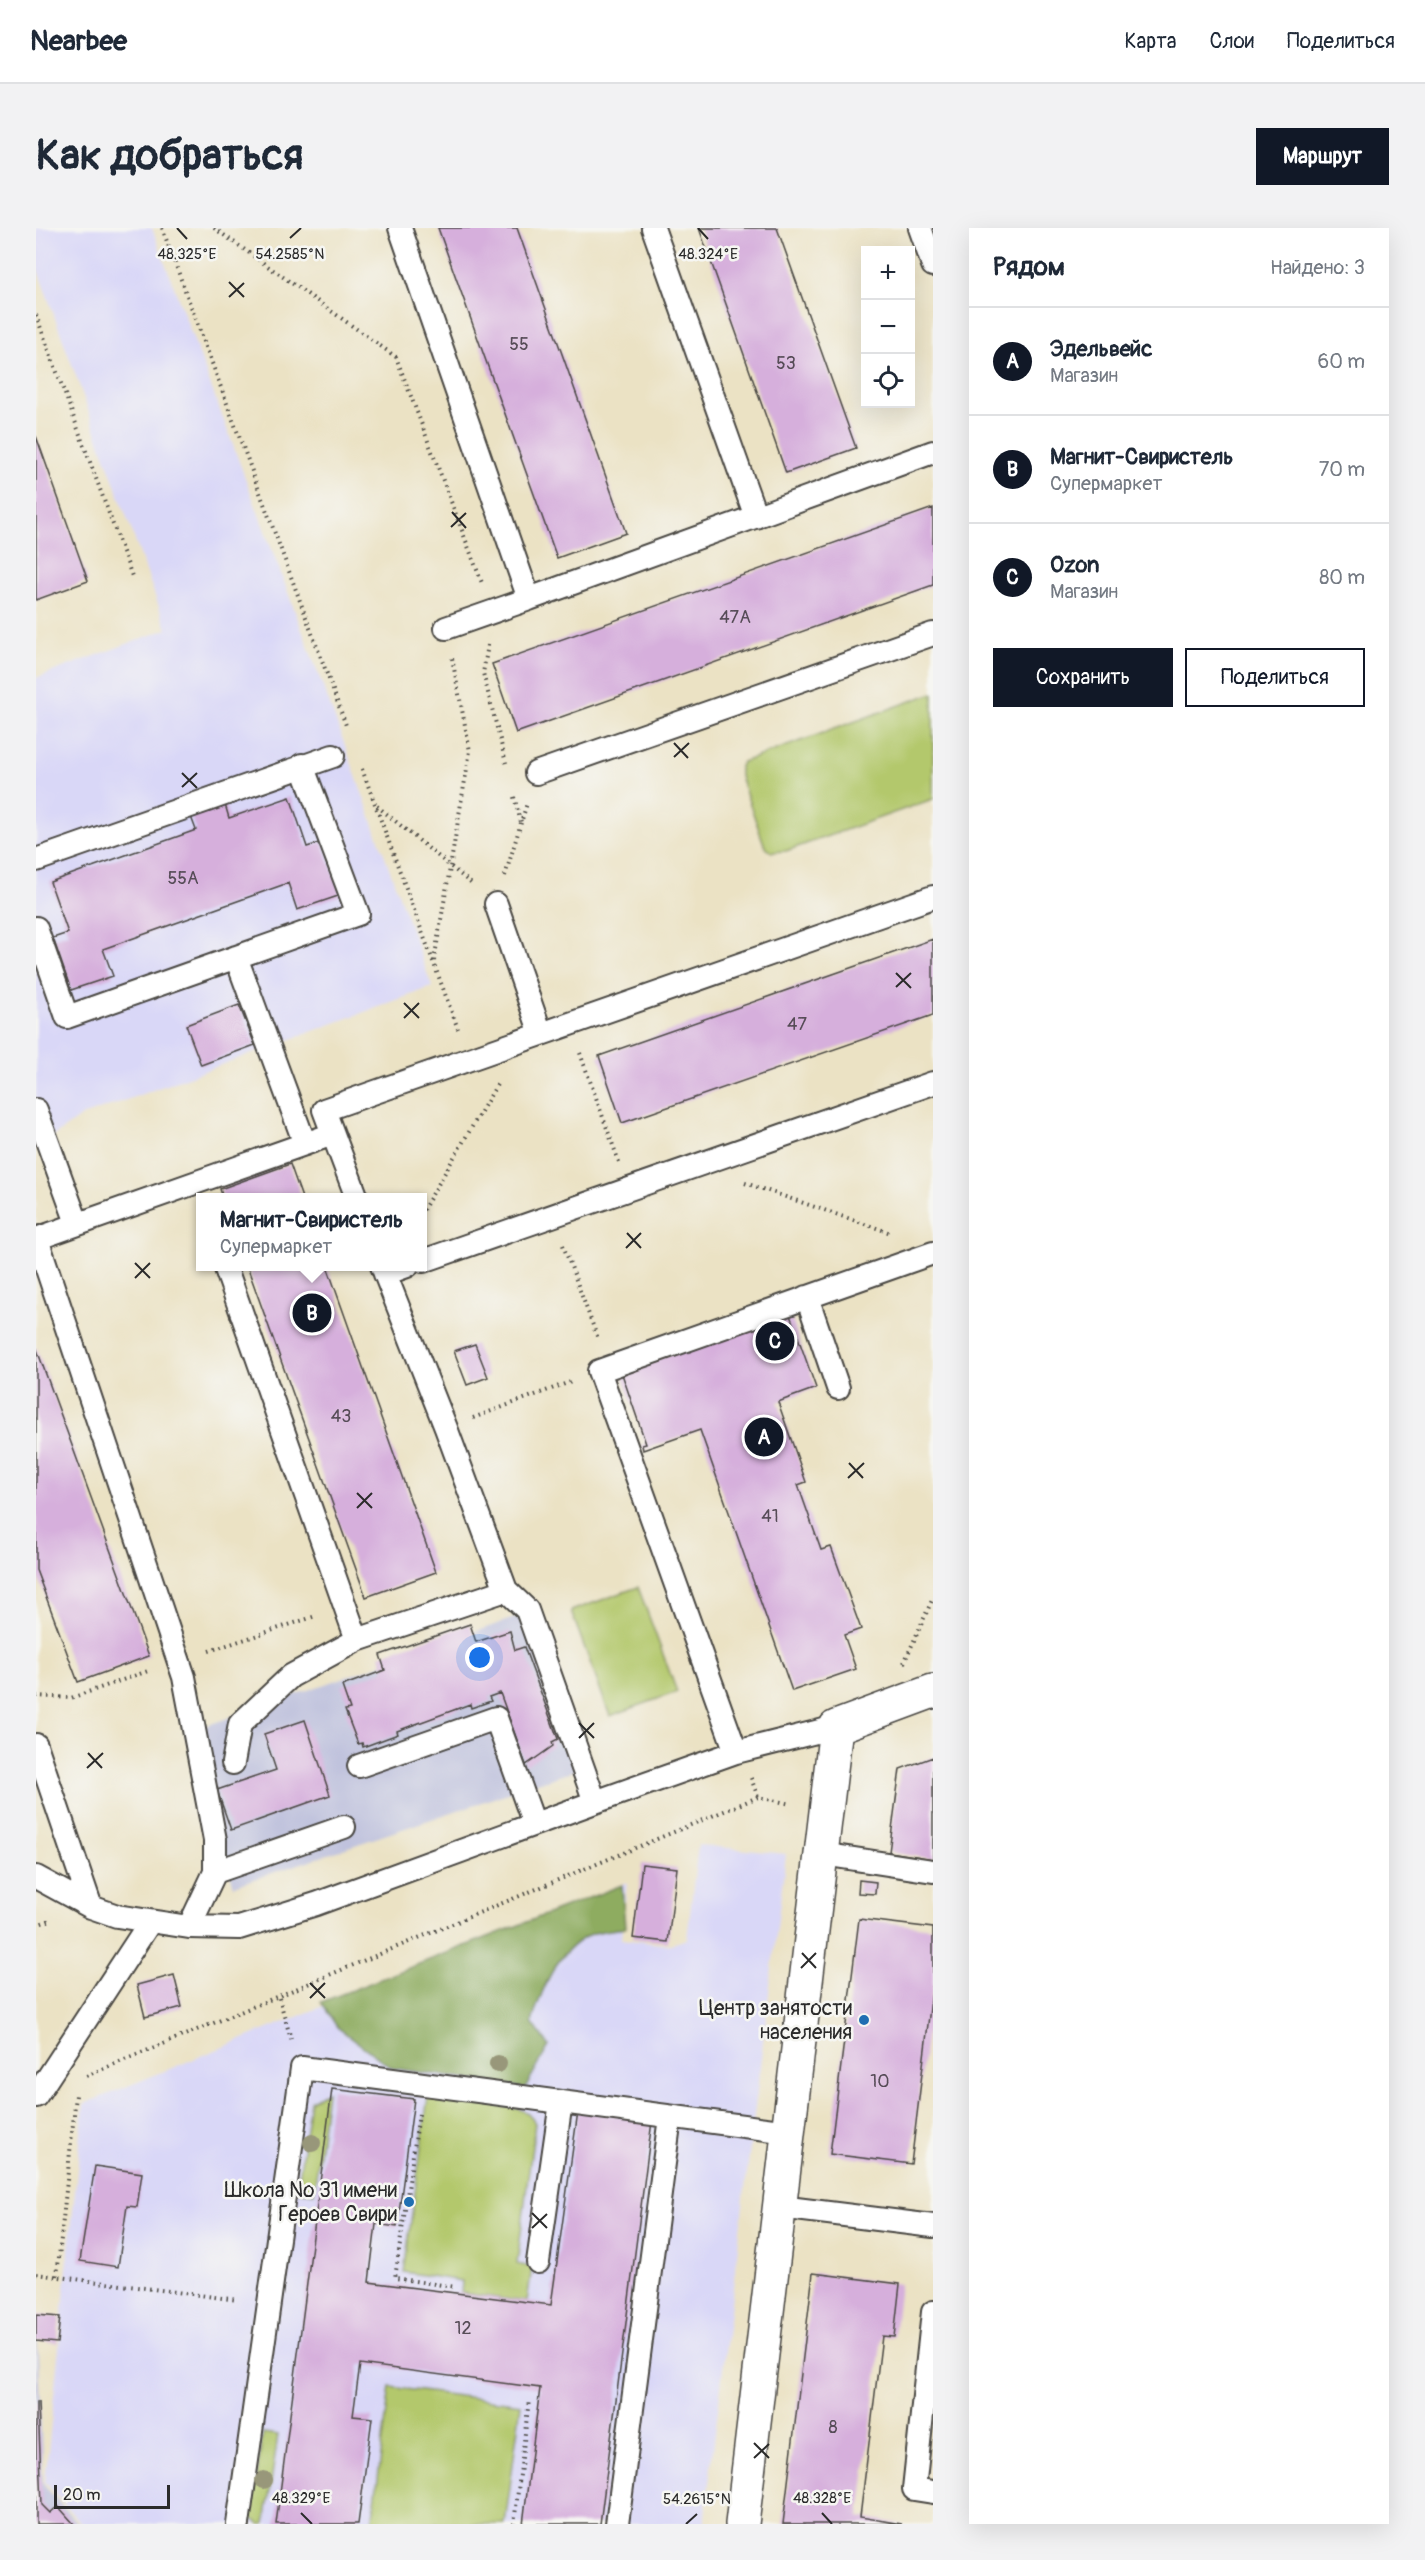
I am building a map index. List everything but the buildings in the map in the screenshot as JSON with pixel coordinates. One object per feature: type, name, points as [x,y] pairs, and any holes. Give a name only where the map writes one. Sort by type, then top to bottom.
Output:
[{"type":"street","points":[[742,2524],[836,1726],[933,1691]]},
{"type":"lane","points":[[400,228],[529,599]]},
{"type":"lane","points":[[653,228],[756,517]]},
{"type":"lane","points":[[920,228],[933,265]]},
{"type":"lane","points":[[446,628],[933,452]]},
{"type":"lane","points":[[536,773],[933,634]]},
{"type":"lane","points":[[36,860],[333,756]]},
{"type":"lane","points":[[36,928],[68,1017],[358,914],[302,765]]},
{"type":"lane","points":[[355,1193],[324,1110],[933,897]]},
{"type":"lane","points":[[496,904],[533,1036]]},
{"type":"lane","points":[[236,957],[305,1144]]},
{"type":"lane","points":[[427,1260],[933,1083]]},
{"type":"lane","points":[[36,1110],[77,1223]]},
{"type":"lane","points":[[189,1927],[215,1872],[215,1840],[184,1677],[37,1239],[77,1223],[198,1191],[333,1134]]},
{"type":"lane","points":[[736,1752],[604,1369],[933,1253]]},
{"type":"lane","points":[[227,1271],[357,1640]]},
{"type":"lane","points":[[384,1271],[506,1590],[527,1610],[595,1802]]},
{"type":"lane","points":[[807,1297],[838,1388]]},
{"type":"lane","points":[[233,1763],[240,1725],[291,1676],[357,1640],[506,1590]]},
{"type":"lane","points":[[359,1766],[496,1718],[534,1824]]},
{"type":"lane","points":[[36,1877],[91,1907],[117,1916],[150,1923],[189,1927],[239,1928],[316,1904],[736,1752],[836,1726]]},
{"type":"lane","points":[[36,1745],[91,1907]]},
{"type":"lane","points":[[215,1872],[344,1827]]},
{"type":"lane","points":[[822,1854],[933,1871]]},
{"type":"lane","points":[[36,2096],[150,1923]]},
{"type":"lane","points":[[238,2524],[302,2068],[789,2132]]},
{"type":"lane","points":[[538,2262],[561,2102]]},
{"type":"lane","points":[[617,2524],[670,2116]]},
{"type":"lane","points":[[780,2207],[933,2226]]},
{"type":"lane","points":[[933,2312],[914,2489],[933,2492]]},
{"type":"path","points":[[162,228],[351,738]]},
{"type":"path","points":[[214,228],[396,357],[493,612],[483,673],[506,765]]},
{"type":"path","points":[[36,315],[133,579]]},
{"type":"path","points":[[434,962],[470,751],[446,628]]},
{"type":"path","points":[[358,759],[469,1059]]},
{"type":"path","points":[[376,806],[496,904],[536,773]]},
{"type":"path","points":[[512,788],[521,822]]},
{"type":"path","points":[[570,1024],[629,1189]]},
{"type":"path","points":[[427,1204],[533,1036]]},
{"type":"path","points":[[696,1166],[899,1236]]},
{"type":"path","points":[[446,1428],[604,1369],[552,1216]]},
{"type":"path","points":[[36,1696],[71,1698],[178,1660],[345,1607]]},
{"type":"path","points":[[78,2080],[758,1797],[792,1804]]},
{"type":"path","points":[[279,1998],[285,2023],[302,2068]]},
{"type":"path","points":[[424,2084],[395,2278],[455,2287]]},
{"type":"path","points":[[57,2276],[76,2091]]},
{"type":"path","points":[[36,2274],[268,2304]]},
{"type":"path","points":[[514,2524],[529,2400]]},
{"type":"shaded area","points":[[36,228],[152,228],[347,751],[432,987],[80,1117],[47,1141],[36,1145],[36,678],[167,629],[36,265]]},
{"type":"shaded area","points":[[526,1614],[579,1769],[234,1886],[185,1733]]},
{"type":"shaded area","name":"Школа № 31 имени Героев Свири","points":[[698,1845],[786,1854],[704,2524],[81,2524],[45,2482],[84,2104],[627,1882],[621,1939],[669,1945],[687,1939]]},
{"type":"shaded area","points":[[36,2301],[43,2484],[78,2524],[36,2524]]},
{"type":"green space","points":[[933,693],[933,799],[786,851],[772,852],[765,847],[740,776],[740,766],[743,762]]},
{"type":"green space","points":[[638,1587],[677,1692],[610,1716],[571,1611]]},
{"type":"green space","points":[[622,1885],[625,1928],[593,1933],[577,1942],[559,1961],[546,1984],[532,2022],[549,2046],[525,2088],[392,2068],[337,2027],[321,2002]]},
{"type":"green space","points":[[327,2091],[314,2193],[297,2191],[310,2101]]},
{"type":"green space","points":[[428,2096],[519,2109],[528,2113],[535,2123],[517,2264],[532,2267],[527,2302],[461,2293],[462,2281],[404,2272]]},
{"type":"green space","points":[[390,2387],[521,2404],[505,2524],[372,2524]]},
{"type":"green space","points":[[263,2433],[278,2435],[265,2524],[260,2524],[251,2518]]},
{"type":"place","name":"Магнит-Свиристель","points":[[312,1313]]},
{"type":"place","name":"Ozon","points":[[775,1341]]},
{"type":"place","name":"Эдельвейс","points":[[764,1437]]},
{"type":"place","name":"Центр занятости населения","points":[[864,2020]]},
{"type":"place","name":"Школа № 31 имени Героев Свири","points":[[409,2202]]}]
